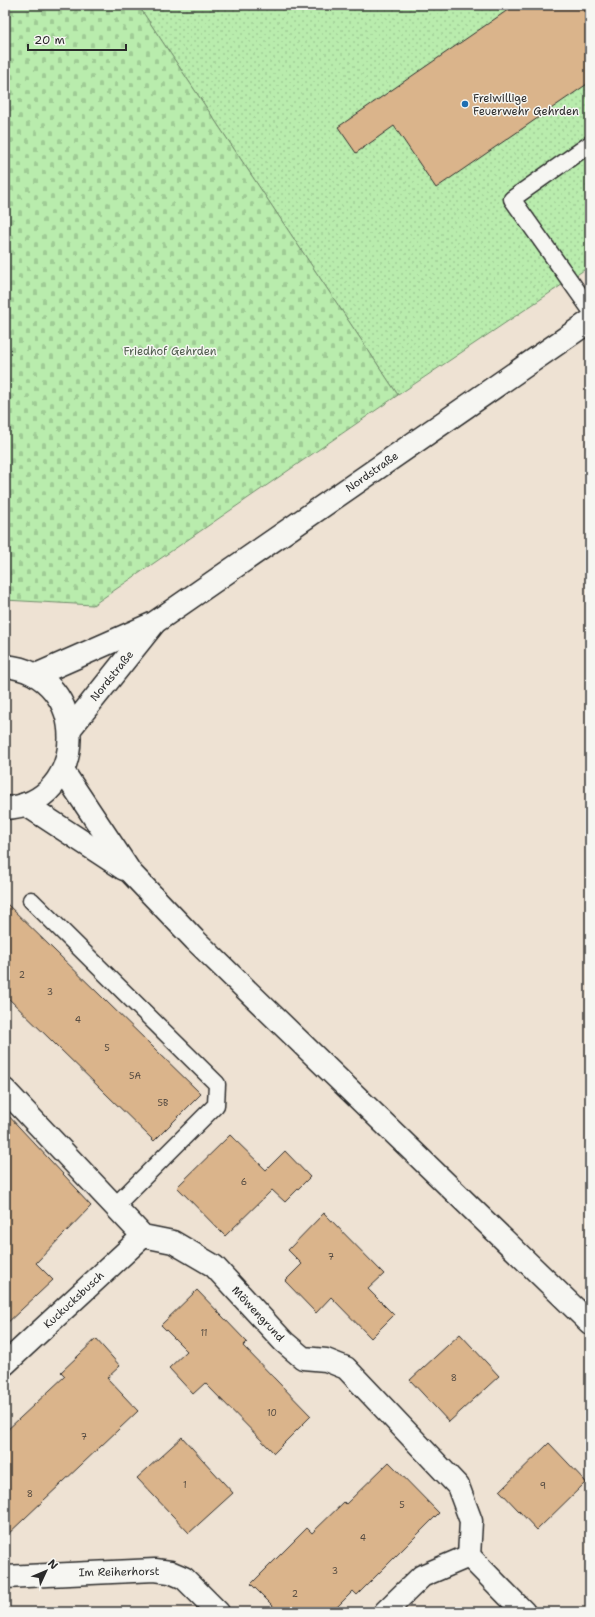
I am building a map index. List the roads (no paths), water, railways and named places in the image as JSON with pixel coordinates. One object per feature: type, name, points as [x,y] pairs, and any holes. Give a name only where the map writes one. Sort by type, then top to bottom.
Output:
[{"type":"street","name":"Nordstraße","points":[[36,675],[154,623],[590,321]]},
{"type":"street","name":"Nordstraße","points":[[70,729],[154,623]]},
{"type":"street","points":[[5,666],[15,667],[36,675],[52,690],[64,708],[70,729],[69,751],[63,771],[49,788],[38,797],[15,806]]},
{"type":"street","points":[[63,771],[131,873],[195,940],[590,1323]]},
{"type":"street","points":[[15,806],[131,873]]},
{"type":"street","points":[[5,1090],[143,1236]]},
{"type":"street","name":"Kuckucksbusch","points":[[5,1364],[143,1236]]},
{"type":"street","name":"Möwengrund","points":[[143,1236],[173,1242],[214,1266],[284,1342],[303,1358],[326,1360],[346,1368],[458,1486],[471,1521],[469,1556]]},
{"type":"street","points":[[385,1612],[422,1576],[469,1556],[524,1612]]},
{"type":"street","name":"Im Reiherhorst","points":[[5,1577],[155,1570],[170,1572],[184,1578],[218,1612]]},
{"type":"lane","points":[[590,144],[512,199],[590,309]]},
{"type":"lane","points":[[31,900],[217,1084],[216,1105],[115,1206]]},
{"type":"place","name":"Freiwillige Feuerwehr Gehrden","points":[[465,104]]},
{"type":"park label","name":"Friedhof Gehrden","points":[[170,351]]}]
